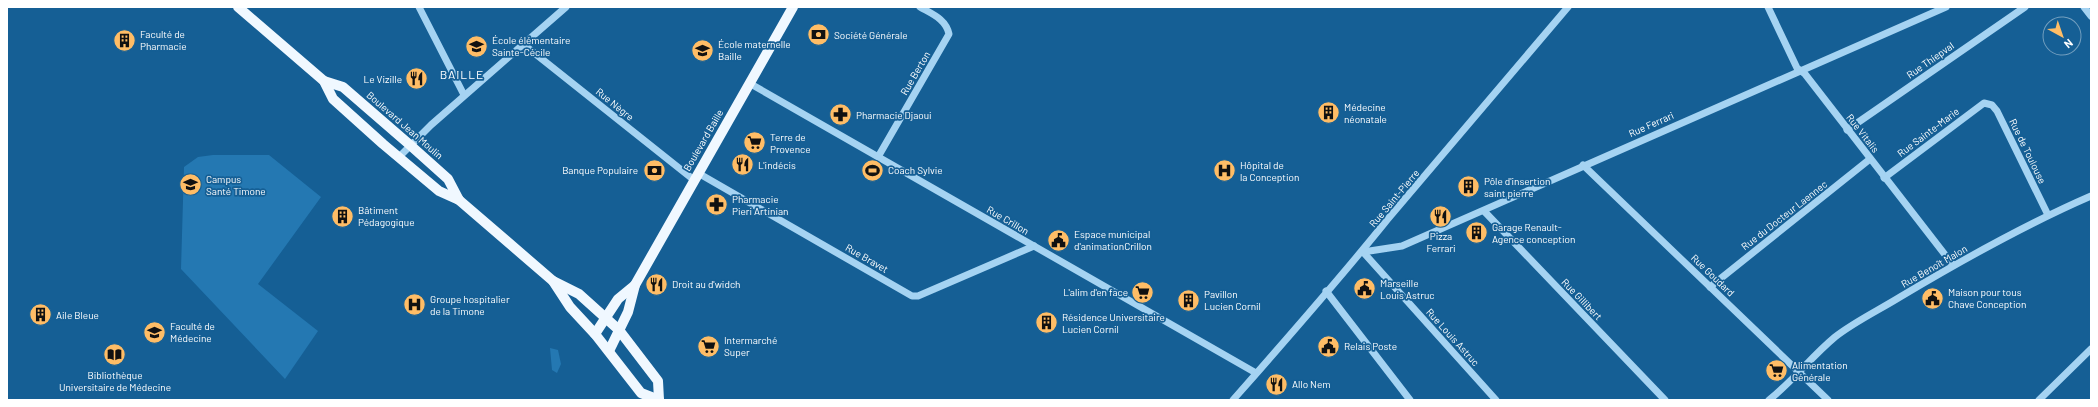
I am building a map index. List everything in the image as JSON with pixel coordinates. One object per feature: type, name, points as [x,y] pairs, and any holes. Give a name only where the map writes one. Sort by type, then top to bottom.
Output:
[{"type":"main road","name":"Boulevard Jean Moulin","points":[[238,7],[324,82],[333,99],[399,157],[439,191],[459,200],[552,281],[570,307],[595,334],[641,393],[659,400],[658,381],[619,330],[579,294],[552,281]]},
{"type":"main road","name":"Boulevard Baille","points":[[609,351],[628,312],[635,285],[793,7]]},
{"type":"main road","name":"Boulevard Jean Moulin","points":[[324,82],[343,87],[410,145],[448,179],[459,200]]},
{"type":"main road","name":"Boulevard Baille","points":[[595,334],[618,299],[635,285]]},
{"type":"street","points":[[419,7],[464,95]]},
{"type":"street","points":[[399,157],[464,95],[566,7]]},
{"type":"street","name":"Rue Berton","points":[[878,157],[949,34],[943,21],[920,7]]},
{"type":"street","name":"Rue Saint-Pierre","points":[[1233,400],[1326,291],[1363,252],[1387,220],[1568,7]]},
{"type":"street","name":"Rue Vitalis","points":[[1768,7],[1799,71],[1805,74],[1884,178],[1953,265]]},
{"type":"street","name":"Rue Ferrari","points":[[1363,252],[1402,246],[1484,211],[1583,165],[1946,7]]},
{"type":"street","name":"Rue Thiepval","points":[[1847,130],[2025,7]]},
{"type":"street","points":[[2084,7],[2091,16]]},
{"type":"street","name":"Rue Nègre","points":[[523,44],[696,176]]},
{"type":"street","name":"Rue Crillon","points":[[749,83],[1256,373]]},
{"type":"street","name":"Rue Sainte-Marie","points":[[1884,178],[1984,103]]},
{"type":"street","name":"Rue de Toulouse","points":[[1984,103],[1992,105],[1997,111],[2048,215]]},
{"type":"street","name":"Rue du Docteur Laennec","points":[[1710,287],[1870,159]]},
{"type":"street","name":"Rue Goudard","points":[[1583,165],[1828,400]]},
{"type":"street","name":"Rue Bravet","points":[[696,176],[912,296],[918,296],[1034,246]]},
{"type":"street","name":"Rue Benoît Malon","points":[[1769,400],[1789,384],[1799,372],[1836,337],[1953,265],[2048,215],[2091,196]]},
{"type":"street","name":"Rue Gillibert","points":[[1484,211],[1665,400]]},
{"type":"street","name":"Rue Louis Astruc","points":[[1363,252],[1496,400]]},
{"type":"street","points":[[1326,291],[1410,400]]},
{"type":"street","points":[[2039,400],[2091,349]]},
{"type":"shaded area","points":[[213,155],[269,155],[321,197],[258,284],[318,331],[285,379],[181,269],[184,167],[198,157]]},
{"type":"shaded area","points":[[550,348],[558,350],[561,364],[557,373],[552,370]]},
{"type":"place","name":"Société Générale","points":[[819,35]]},
{"type":"place","name":"Faculté de Pharmacie","points":[[125,40]]},
{"type":"place","name":"École élémentaire Sainte-Cécile","points":[[477,46]]},
{"type":"place","name":"École maternelle Baille","points":[[702,50]]},
{"type":"place","name":"Le Vizille","points":[[417,79]]},
{"type":"place","name":"Médecine néonatale","points":[[1328,113]]},
{"type":"place","name":"Pharmacie Djaoui","points":[[840,115]]},
{"type":"place","name":"Terre de Provence","points":[[755,143]]},
{"type":"place","name":"L'indécis","points":[[742,165]]},
{"type":"place","name":"Banque Populaire","points":[[654,170]]},
{"type":"place","name":"Coach Sylvie","points":[[873,170]]},
{"type":"place","name":"Hôpital de la Conception","points":[[1224,171]]},
{"type":"place","name":"Campus Santé Timone","points":[[190,185]]},
{"type":"place","name":"Pôle d'insertion saint pierre","points":[[1469,187]]},
{"type":"place","name":"Pharmacie Pieri Artinian","points":[[717,205]]},
{"type":"place","name":"Bâtiment Pédagogique","points":[[343,216]]},
{"type":"place","name":"Pizza Ferrari","points":[[1441,216]]},
{"type":"place","name":"Garage Renault- Agence conception","points":[[1477,233]]},
{"type":"place","name":"Espace municipal d'animationCrillon","points":[[1059,240]]},
{"type":"place","name":"Droit au d'widch","points":[[657,284]]},
{"type":"place","name":"Marseille Louis Astruc","points":[[1364,289]]},
{"type":"place","name":"L'alim d'en face","points":[[1143,292]]},
{"type":"place","name":"Maison pour tous Chave Conception","points":[[1933,298]]},
{"type":"place","name":"Pavillon Lucien Cornil","points":[[1189,300]]},
{"type":"place","name":"Groupe hospitalier de la Timone","points":[[415,305]]},
{"type":"place","name":"Aile Bleue","points":[[41,315]]},
{"type":"place","name":"Résidence Universitaire Lucien Cornil","points":[[1046,323]]},
{"type":"place","name":"Faculté de Médecine","points":[[155,332]]},
{"type":"place","name":"Intermarché Super","points":[[709,346]]},
{"type":"place","name":"Relais Poste","points":[[1329,346]]},
{"type":"place","name":"Bibliothèque Universitaire de Médecine","points":[[115,355]]},
{"type":"place","name":"Alimentation Générale","points":[[1777,371]]},
{"type":"place","name":"Allo Nem","points":[[1277,384]]},
{"type":"district","name":"BAILLE","points":[[462,74]]}]
